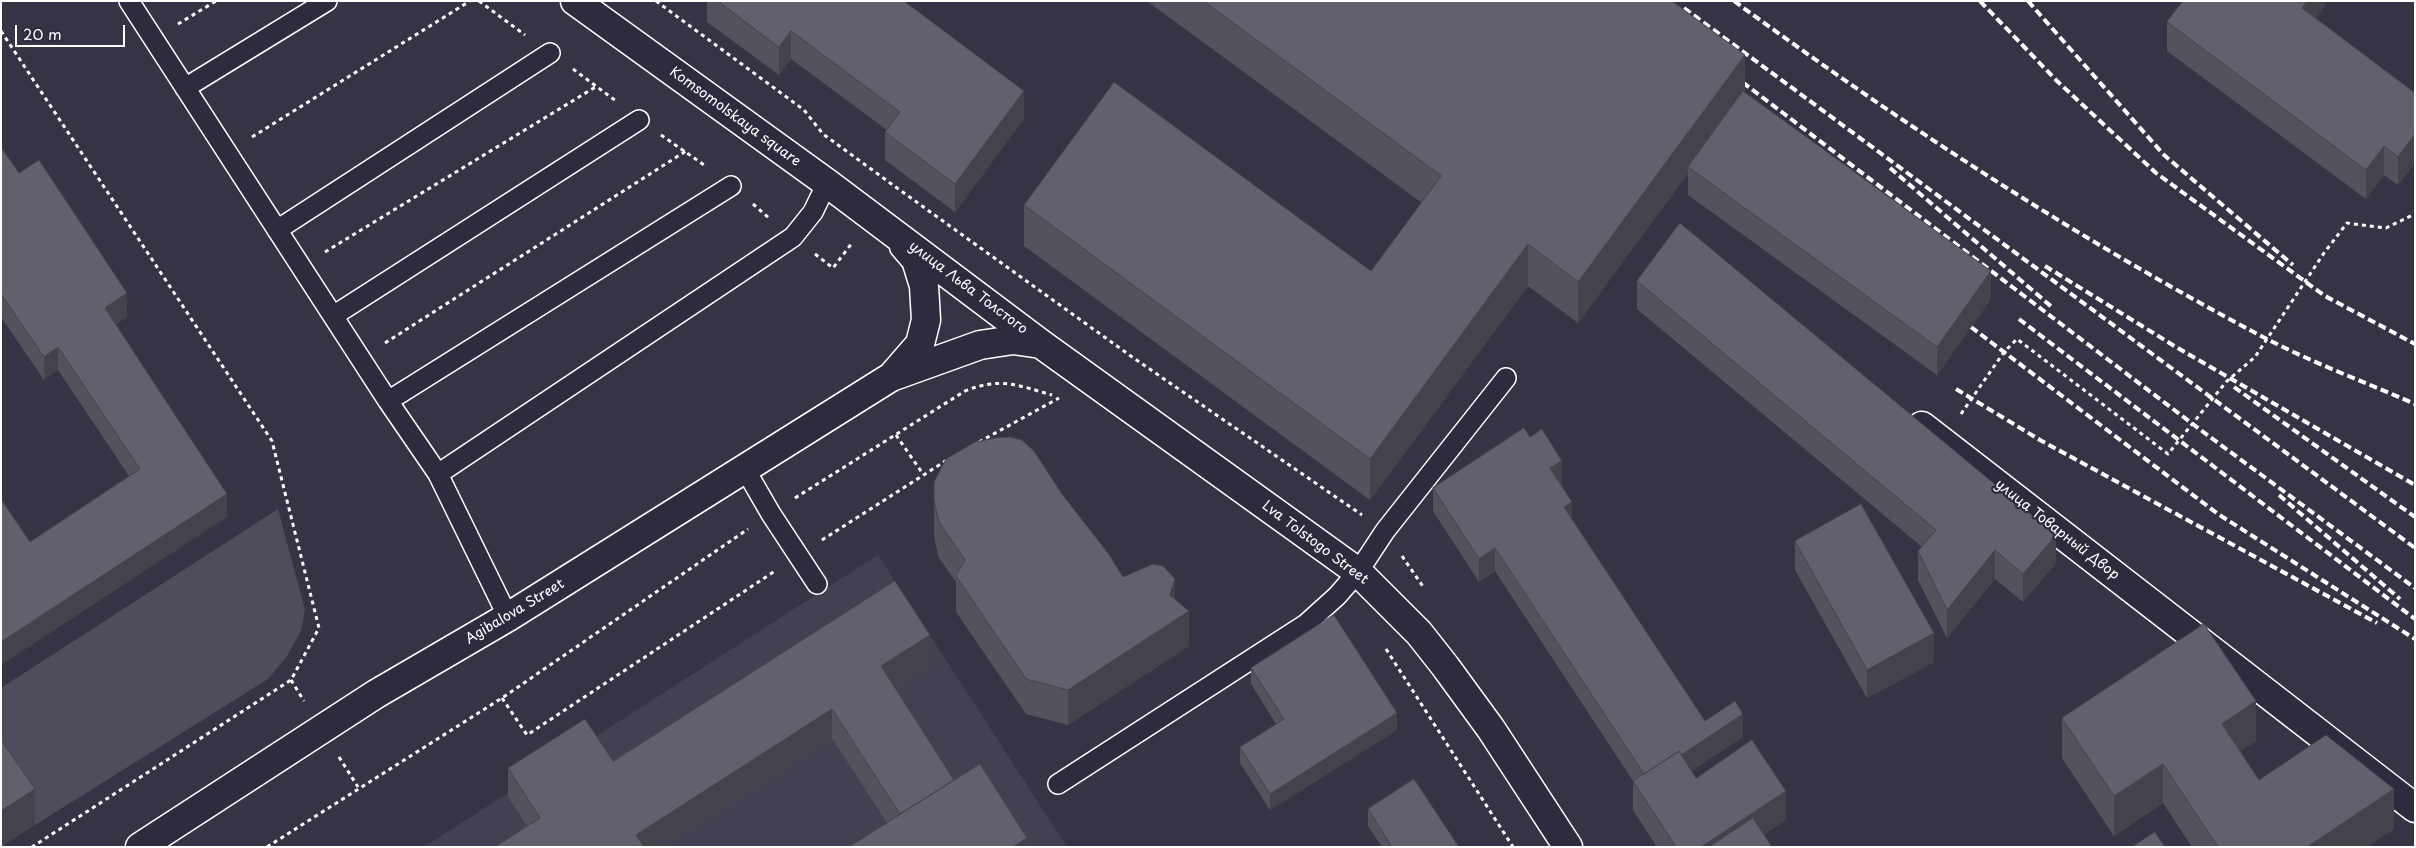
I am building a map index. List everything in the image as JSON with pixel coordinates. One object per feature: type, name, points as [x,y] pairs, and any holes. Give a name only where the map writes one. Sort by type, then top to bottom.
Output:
[{"type":"main road","name":"Komsomolskaya square","points":[[575,1],[883,225]]},
{"type":"main road","name":"улица Льва Толстого","points":[[883,225],[1041,344]]},
{"type":"main road","points":[[883,225],[916,260],[924,286],[926,320],[920,344],[891,377]]},
{"type":"main road","points":[[891,377],[980,345],[1013,340],[1041,344]]},
{"type":"main road","name":"Lva Tolstogo Street","points":[[1041,344],[1358,572],[1413,626],[1444,666],[1490,728],[1568,847]]},
{"type":"main road","name":"Agibalova Street","points":[[140,847],[376,694],[508,617],[891,377]]},
{"type":"main road","name":"улица Товарный Двор","points":[[1902,410],[2415,808]]},
{"type":"lane","points":[[129,1],[388,401],[438,474],[508,617]]},
{"type":"lane","points":[[186,88],[327,1]]},
{"type":"lane","points":[[277,230],[550,54]]},
{"type":"lane","points":[[333,316],[639,120]]},
{"type":"lane","points":[[438,474],[793,237],[813,212],[827,183]]},
{"type":"lane","points":[[388,401],[731,186]]},
{"type":"lane","points":[[1058,784],[1306,624],[1337,596],[1358,572],[1385,531],[1506,378]]},
{"type":"lane","points":[[745,469],[771,514],[817,584]]},
{"type":"path","points":[[178,24],[216,1]]},
{"type":"path","points":[[252,138],[470,1]]},
{"type":"path","points":[[479,1],[550,54],[597,86],[639,120],[686,151],[833,268],[883,225],[896,188]]},
{"type":"path","points":[[1,32],[272,441],[319,628],[291,680],[32,847]]},
{"type":"path","points":[[326,252],[597,86]]},
{"type":"path","points":[[384,343],[686,151]]},
{"type":"path","points":[[1942,441],[2004,352],[2017,338],[2168,454],[2226,382],[2255,357],[2324,253],[2347,223],[2386,228],[2415,214]]},
{"type":"path","points":[[267,847],[502,698],[771,514],[965,391],[985,383],[1014,384],[1060,397],[1068,403]]},
{"type":"path","points":[[896,436],[923,474]]},
{"type":"path","points":[[1380,642],[1513,847]]},
{"type":"path","points":[[502,698],[527,735]]},
{"type":"shaded area","points":[[278,509],[305,610],[301,631],[287,656],[268,679],[35,825],[1,769],[1,688]]},
{"type":"shaded area","points":[[878,555],[1067,847],[424,847]]},
{"type":"building","points":[[718,1],[904,1],[1024,91],[955,184],[885,132],[900,112],[791,31],[779,47]]},
{"type":"building","points":[[1204,1],[1672,1],[1745,55],[1578,282],[1528,244],[1370,459],[1024,205],[1114,82],[1371,271],[1441,176]]},
{"type":"building","points":[[2183,1],[2307,1],[2302,8],[2415,93],[2415,134],[2398,157],[2384,146],[2366,170],[2167,22]]},
{"type":"building","points":[[1743,91],[1991,271],[1937,347],[1688,167]]},
{"type":"building","points":[[1,147],[19,173],[39,160],[127,293],[105,308],[227,494],[1,642],[1,499],[30,542],[140,469],[58,347],[44,357],[1,294]]},
{"type":"building","points":[[1680,223],[2056,535],[2023,574],[1995,550],[1947,610],[1918,551],[1936,530],[1637,281]]},
{"type":"building","points":[[1524,428],[1530,437],[1542,429],[1562,461],[1550,468],[1572,502],[1564,507],[1705,721],[1735,701],[1743,714],[1681,755],[1679,751],[1644,774],[1495,548],[1479,559],[1433,488]]},
{"type":"building","points":[[1010,437],[1022,440],[1034,451],[1062,494],[1108,553],[1123,577],[1153,564],[1163,566],[1175,579],[1170,595],[1189,611],[1068,690],[1026,679],[956,576],[965,560],[939,522],[934,501],[934,482],[946,459],[975,442]]},
{"type":"building","points":[[1861,504],[1934,633],[1867,670],[1795,541]]},
{"type":"building","points":[[895,581],[930,635],[881,666],[954,780],[900,814],[832,709],[636,835],[644,847],[495,847],[540,818],[508,768],[585,719],[613,761]]},
{"type":"building","points":[[1334,615],[1397,713],[1270,794],[1240,747],[1284,719],[1251,668]]},
{"type":"building","points":[[2204,624],[2256,701],[2222,724],[2259,780],[2326,735],[2394,789],[2307,847],[2218,847],[2163,764],[2114,796],[2062,718]]},
{"type":"building","points":[[1,740],[35,789],[1,811]]},
{"type":"building","points":[[1752,740],[1786,791],[1701,847],[1676,847],[1633,781],[1679,751],[1696,778]]},
{"type":"building","points":[[980,764],[1027,838],[1013,847],[849,847]]},
{"type":"building","points":[[1414,779],[1459,847],[1392,847],[1368,809]]},
{"type":"building","points":[[1753,818],[1772,847],[1709,847]]},
{"type":"building","points":[[2155,832],[2165,847],[2132,847]]},
{"type":"railway","points":[[1734,1],[1927,136],[2060,221],[2127,261],[2283,347],[2415,404]]},
{"type":"railway","points":[[1980,1],[2057,81],[2156,173],[2325,296],[2415,344]]},
{"type":"railway","points":[[2028,1],[2164,155],[2293,265]]},
{"type":"railway","points":[[1684,8],[2415,548]]},
{"type":"railway","points":[[1733,75],[2206,434],[2415,588]]},
{"type":"railway","points":[[1890,168],[2053,308]]},
{"type":"railway","points":[[2045,266],[2176,347],[2415,485]]},
{"type":"railway","points":[[2019,319],[2415,619]]},
{"type":"railway","points":[[1971,327],[2218,514],[2415,639]]},
{"type":"railway","points":[[2234,387],[2415,517]]},
{"type":"railway","points":[[1956,389],[2040,440],[2377,623]]},
{"type":"railway","points":[[2279,495],[2400,599]]}]
